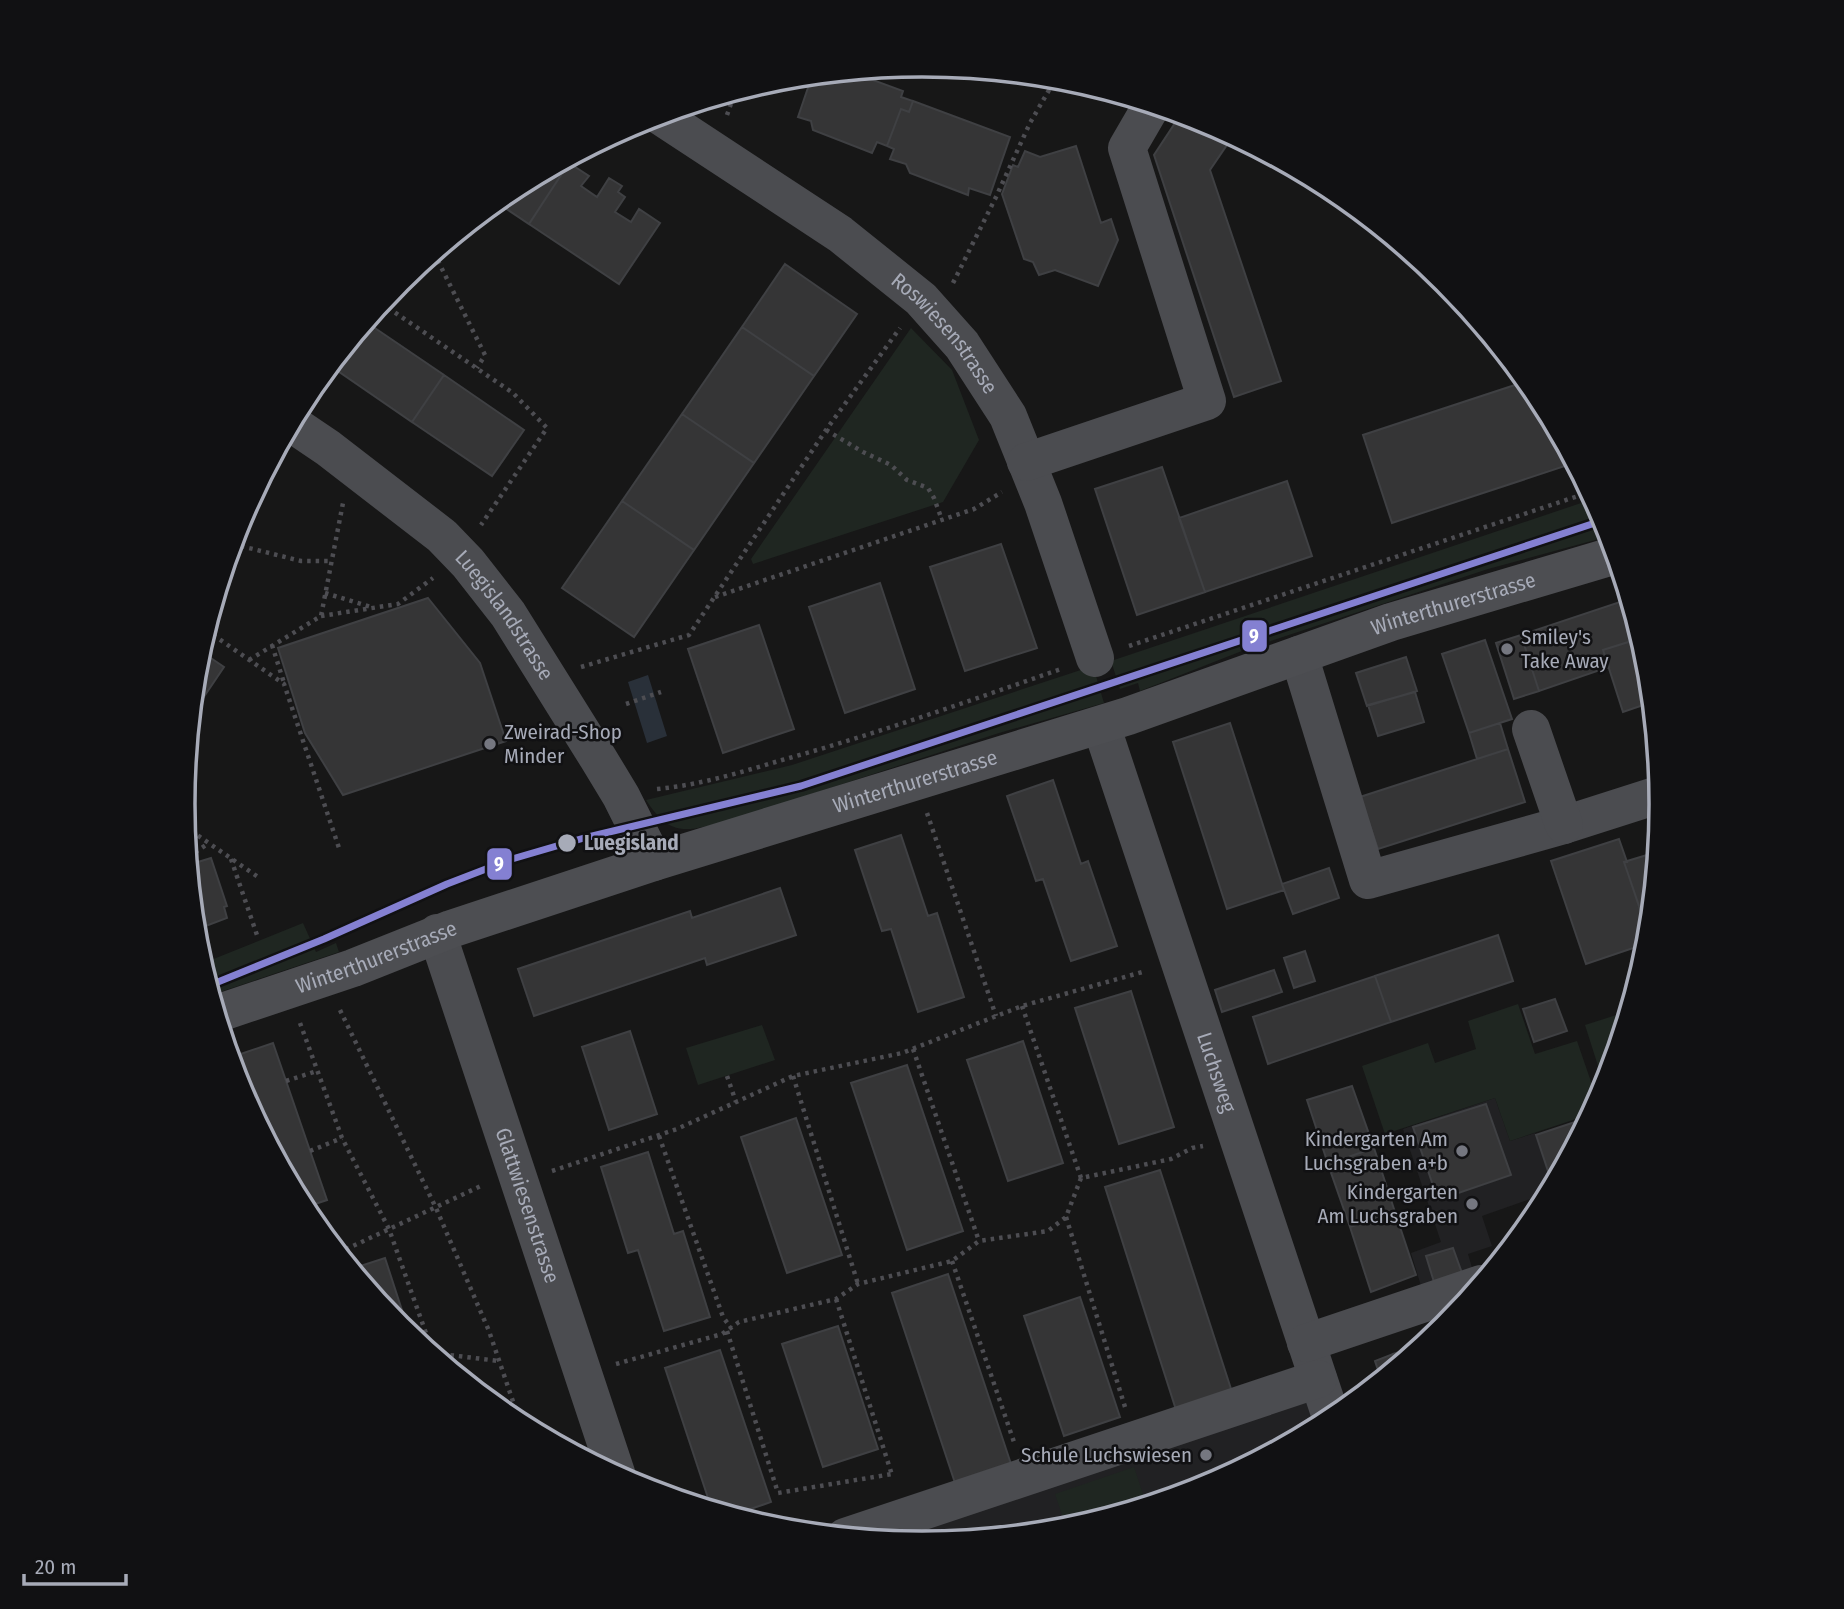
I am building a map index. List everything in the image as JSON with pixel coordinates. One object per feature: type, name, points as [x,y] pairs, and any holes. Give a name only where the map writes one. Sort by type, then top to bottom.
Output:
[{"type":"main road","name":"Winterthurerstrasse","points":[[225,1011],[353,968],[437,933],[654,862],[1101,724],[1391,622],[1606,558]]},
{"type":"street","points":[[1028,469],[1207,401],[1127,148],[1147,113]]},
{"type":"street","name":"Roswiesenstrasse","points":[[670,122],[841,234],[921,299],[962,345],[1009,416],[1043,503],[1095,658]]},
{"type":"street","name":"Luegislandstrasse","points":[[299,429],[442,536],[468,564],[508,614],[592,747],[621,796],[654,862]]},
{"type":"street","points":[[1299,655],[1368,880],[1564,825],[1650,798]]},
{"type":"street","name":"Luchsweg","points":[[1101,724],[1328,1408]]},
{"type":"street","points":[[1531,729],[1564,825]]},
{"type":"street","name":"Glattwiesenstrasse","points":[[437,933],[613,1463]]},
{"type":"street","points":[[1306,1343],[1463,1290]]},
{"type":"street","points":[[867,1529],[1318,1379]]},
{"type":"path","points":[[950,290],[1030,123],[1050,89]]},
{"type":"path","points":[[726,117],[731,103]]},
{"type":"path","points":[[438,262],[485,355],[477,368]]},
{"type":"path","points":[[390,309],[513,393],[547,428],[480,526]]},
{"type":"path","points":[[573,669],[689,635],[826,429],[901,328]]},
{"type":"path","points":[[826,429],[863,452],[891,465],[907,480],[928,488],[942,520]]},
{"type":"path","points":[[321,616],[344,497]]},
{"type":"path","points":[[714,597],[974,509]]},
{"type":"path","points":[[242,547],[301,561],[331,561]]},
{"type":"path","points":[[249,660],[321,616],[398,604],[436,576]]},
{"type":"path","points":[[325,593],[373,608]]},
{"type":"path","points":[[214,636],[284,684]]},
{"type":"path","points":[[272,645],[339,848]]},
{"type":"path","points":[[626,704],[661,692]]},
{"type":"path","points":[[927,812],[996,1016]]},
{"type":"path","points":[[196,834],[258,877]]},
{"type":"path","points":[[196,851],[209,843]]},
{"type":"path","points":[[231,858],[258,937]]},
{"type":"path","points":[[347,1249],[496,1179],[542,1174],[677,1129],[793,1076],[902,1053],[1022,1006],[1179,962]]},
{"type":"path","points":[[608,1367],[722,1334],[739,1322],[836,1299],[858,1284],[952,1261],[979,1241],[1048,1231],[1066,1217],[1081,1178],[1022,1006]]},
{"type":"path","points":[[339,1009],[436,1208],[489,1331],[515,1407]]},
{"type":"path","points":[[299,1021],[342,1138],[389,1229],[427,1337]]},
{"type":"path","points":[[913,1049],[979,1241]]},
{"type":"path","points":[[286,1081],[317,1071]]},
{"type":"path","points":[[727,1076],[736,1102]]},
{"type":"path","points":[[793,1076],[858,1284]]},
{"type":"path","points":[[659,1135],[729,1329],[778,1493],[892,1474]]},
{"type":"path","points":[[310,1151],[342,1138]]},
{"type":"path","points":[[1081,1178],[1171,1159],[1192,1148],[1238,1139]]},
{"type":"path","points":[[1066,1217],[1136,1441]]},
{"type":"path","points":[[952,1261],[1026,1476]]},
{"type":"path","points":[[836,1299],[905,1516]]},
{"type":"path","points":[[446,1355],[499,1361]]},
{"type":"shaded area","points":[[911,328],[952,370],[979,440],[943,502],[753,564],[751,559]]},
{"type":"shaded area","points":[[1583,502],[1599,539],[1488,569],[1247,649],[1140,691],[1138,683],[1120,689],[1111,661]]},
{"type":"shaded area","points":[[1093,666],[1104,703],[999,733],[729,821],[692,829],[673,827],[655,813],[646,800],[792,765]]},
{"type":"shaded area","points":[[648,675],[667,736],[647,743],[628,682]]},
{"type":"shaded area","points":[[303,923],[316,952],[336,943],[339,952],[219,992],[211,960]]},
{"type":"shaded area","points":[[1518,1004],[1535,1054],[1577,1041],[1593,1086],[1577,1119],[1510,1141],[1495,1098],[1385,1134],[1362,1066],[1428,1043],[1435,1063],[1476,1049],[1468,1021]]},
{"type":"shaded area","points":[[1618,1014],[1599,1069],[1585,1025]]},
{"type":"shaded area","points":[[762,1025],[775,1060],[698,1085],[686,1048]]},
{"type":"shaded area","name":"Kindergarten Am Luchsgraben","points":[[1495,1098],[1510,1141],[1535,1133],[1549,1173],[1534,1198],[1482,1216],[1492,1246],[1468,1254],[1475,1277],[1470,1283],[1425,1299],[1411,1253],[1441,1242],[1403,1129]]},
{"type":"shaded area","name":"Schule Luchswiesen","points":[[1321,1396],[1326,1409],[1286,1435],[1200,1477],[1110,1507],[1017,1526],[916,1532]]},
{"type":"shaded area","points":[[1134,1467],[1144,1497],[1063,1518],[1055,1494]]},
{"type":"building","points":[[871,79],[903,91],[901,97],[913,101],[909,112],[901,109],[887,146],[877,142],[872,153],[813,130],[811,121],[798,117],[809,86],[827,83]]},
{"type":"building","points":[[913,101],[1010,137],[990,195],[969,188],[968,195],[910,173],[906,164],[890,159],[894,149],[887,146],[901,109],[909,112]]},
{"type":"building","points":[[1175,123],[1227,144],[1210,170],[1281,381],[1234,397],[1154,155]]},
{"type":"building","points":[[1076,146],[1101,223],[1111,219],[1118,240],[1098,286],[1055,270],[1039,275],[1033,262],[1024,259],[1002,194],[1013,165],[1018,167],[1025,151],[1040,157]]},
{"type":"building","points":[[573,166],[589,176],[581,186],[597,197],[609,178],[622,186],[618,192],[625,197],[615,212],[631,222],[639,209],[660,223],[619,284],[529,224],[564,171]]},
{"type":"building","points":[[564,171],[529,224],[506,208]]},
{"type":"building","points":[[785,264],[857,314],[814,376],[742,327]]},
{"type":"building","points":[[373,327],[444,375],[412,422],[338,371]]},
{"type":"building","points":[[742,327],[814,376],[754,463],[682,414]]},
{"type":"building","points":[[444,375],[524,430],[492,476],[412,422]]},
{"type":"building","points":[[1516,385],[1565,466],[1392,523],[1363,435]]},
{"type":"building","points":[[682,414],[754,463],[694,550],[622,501]]},
{"type":"building","points":[[1162,467],[1205,592],[1137,615],[1095,489]]},
{"type":"building","points":[[1287,481],[1312,556],[1205,592],[1179,518]]},
{"type":"building","points":[[622,501],[694,550],[634,637],[562,588]]},
{"type":"building","points":[[1001,544],[1037,648],[965,671],[930,567]]},
{"type":"building","points":[[880,583],[915,689],[845,713],[809,607]]},
{"type":"building","points":[[428,598],[480,663],[506,741],[343,795],[305,733],[278,648]]},
{"type":"building","points":[[1621,602],[1631,641],[1603,650],[1609,667],[1539,691],[1521,635]]},
{"type":"building","points":[[759,625],[794,729],[723,753],[688,649]]},
{"type":"building","points":[[1521,635],[1539,691],[1514,699],[1496,643]]},
{"type":"building","points":[[1485,640],[1512,719],[1469,733],[1442,654]]},
{"type":"building","points":[[1631,641],[1642,705],[1623,712],[1603,650]]},
{"type":"building","points":[[209,657],[224,667],[203,699]]},
{"type":"building","points":[[1406,657],[1417,691],[1367,706],[1356,673]]},
{"type":"building","points":[[1415,692],[1424,722],[1378,736],[1368,705]]},
{"type":"building","points":[[1230,723],[1284,890],[1227,909],[1173,742]]},
{"type":"building","points":[[1500,723],[1508,749],[1477,759],[1469,733]]},
{"type":"building","points":[[1508,749],[1525,802],[1378,849],[1360,797]]},
{"type":"building","points":[[1053,780],[1081,864],[1088,861],[1117,946],[1071,961],[1043,879],[1036,881],[1007,796]]},
{"type":"building","points":[[901,835],[928,916],[937,913],[964,997],[918,1012],[891,929],[882,931],[855,850]]},
{"type":"building","points":[[1619,839],[1641,912],[1636,947],[1586,964],[1551,861]]},
{"type":"building","points":[[1648,855],[1641,912],[1624,862]]},
{"type":"building","points":[[211,858],[227,906],[224,907],[227,918],[205,926],[201,899],[197,862]]},
{"type":"building","points":[[1329,868],[1339,898],[1293,914],[1282,884]]},
{"type":"building","points":[[780,888],[796,935],[707,965],[705,958],[534,1016],[518,969],[690,911],[692,918]]},
{"type":"building","points":[[1498,935],[1513,981],[1391,1022],[1375,976]]},
{"type":"building","points":[[1305,951],[1315,981],[1294,988],[1284,958]]},
{"type":"building","points":[[1274,970],[1282,992],[1222,1012],[1215,990]]},
{"type":"building","points":[[1375,976],[1391,1022],[1268,1064],[1253,1017]]},
{"type":"building","points":[[1131,991],[1174,1127],[1119,1144],[1075,1008]]},
{"type":"building","points":[[1555,999],[1567,1031],[1534,1042],[1523,1009]]},
{"type":"building","points":[[630,1031],[657,1114],[609,1130],[582,1047]]},
{"type":"building","points":[[1023,1041],[1063,1163],[1008,1181],[967,1060]]},
{"type":"building","points":[[273,1043],[327,1200],[314,1204],[292,1168],[250,1083],[239,1055]]},
{"type":"building","points":[[907,1065],[963,1231],[907,1250],[851,1083]]},
{"type":"building","points":[[1352,1086],[1374,1148],[1328,1164],[1307,1100]]},
{"type":"building","name":"Kindergarten Am Luchsgraben a+b","points":[[1486,1104],[1511,1175],[1438,1200],[1413,1127]]},
{"type":"building","points":[[796,1118],[842,1255],[787,1273],[741,1137]]},
{"type":"building","points":[[1576,1122],[1549,1173],[1536,1135]]},
{"type":"building","points":[[1374,1148],[1395,1212],[1350,1227],[1328,1164]]},
{"type":"building","points":[[648,1152],[674,1234],[683,1231],[710,1317],[664,1331],[638,1250],[628,1253],[601,1167]]},
{"type":"building","points":[[1160,1170],[1233,1395],[1177,1413],[1105,1187]]},
{"type":"building","points":[[1395,1212],[1416,1275],[1371,1292],[1350,1227]]},
{"type":"building","points":[[1453,1248],[1462,1273],[1434,1282],[1426,1256]]},
{"type":"building","points":[[385,1258],[403,1314],[375,1284],[360,1266]]},
{"type":"building","points":[[948,1274],[1013,1470],[957,1489],[892,1293]]},
{"type":"building","points":[[1080,1297],[1120,1417],[1064,1436],[1024,1316]]},
{"type":"building","points":[[838,1326],[878,1449],[823,1467],[782,1344]]},
{"type":"building","points":[[720,1350],[771,1502],[747,1510],[708,1499],[665,1368]]},
{"type":"building","points":[[1393,1354],[1394,1357],[1378,1371],[1375,1361]]},
{"type":"transit line","name":"9","points":[[217,983],[512,859],[584,838],[801,786],[1593,524]]},
{"type":"place","name":"Smiley's Take Away","points":[[1507,649]]},
{"type":"place","name":"Zweirad-Shop Minder","points":[[490,744]]},
{"type":"place","name":"Luegisland","points":[[567,843]]},
{"type":"place","name":"Kindergarten Am Luchsgraben a+b","points":[[1462,1151]]},
{"type":"place","name":"Kindergarten Am Luchsgraben","points":[[1472,1204]]},
{"type":"place","name":"Schule Luchswiesen","points":[[1206,1455]]}]
